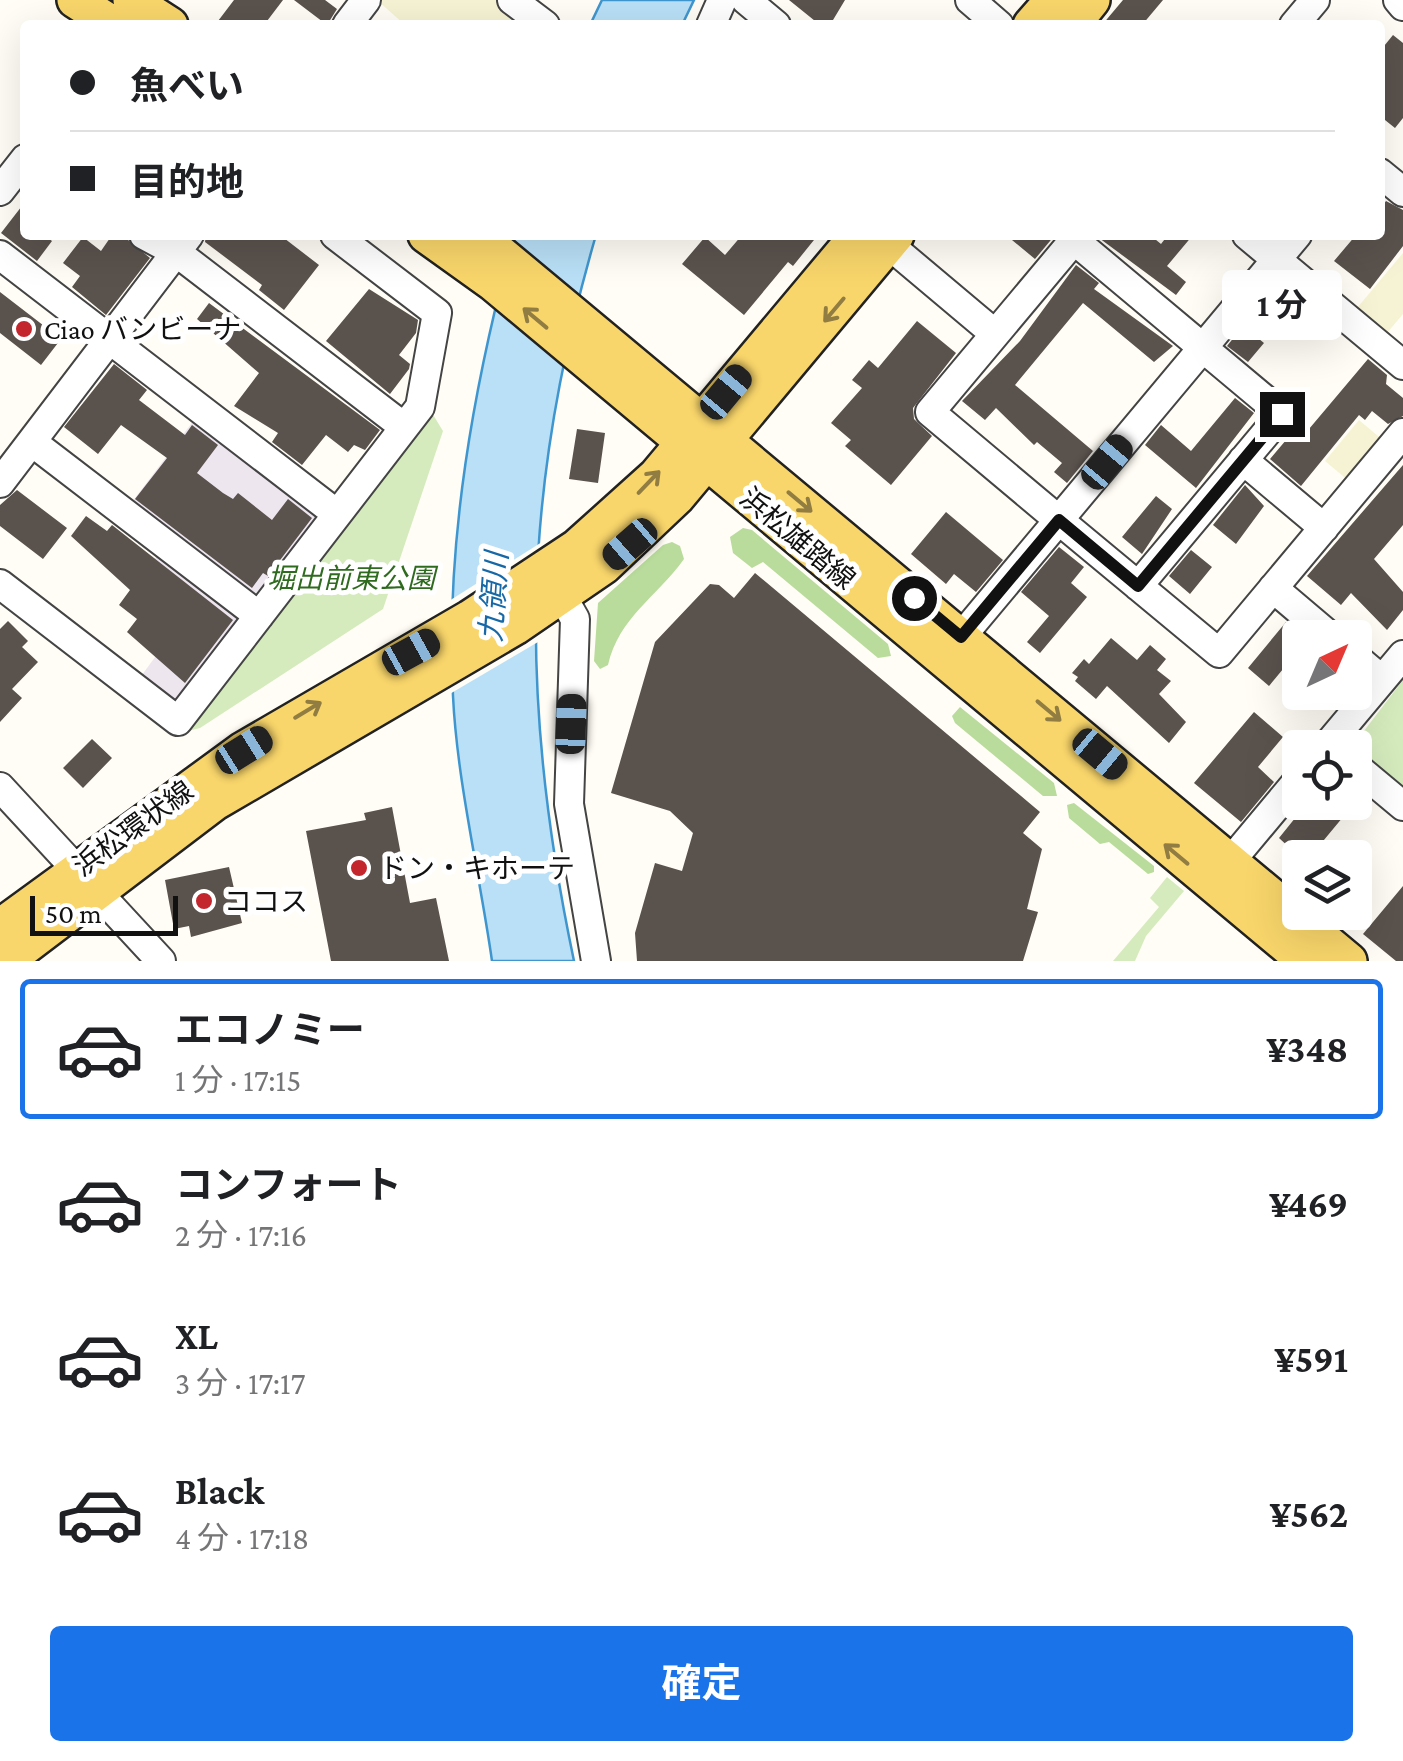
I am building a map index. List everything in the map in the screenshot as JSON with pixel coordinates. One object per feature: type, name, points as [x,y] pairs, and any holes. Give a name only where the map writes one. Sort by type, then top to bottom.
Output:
[{"type":"main road","points":[[75,0],[141,12]]},
{"type":"main road","points":[[1036,20],[1053,0]]},
{"type":"main road","points":[[1076,20],[1092,0]]},
{"type":"main road","name":"浜松雄踏線","points":[[441,240],[491,257],[580,337],[1220,873],[1349,961]]},
{"type":"main road","name":"浜松環状線","points":[[6,961],[86,880],[244,750],[443,652],[554,590],[631,501],[704,441],[869,240]]},
{"type":"main road","name":"浜松雄踏線","points":[[704,441],[961,637],[1220,873],[1305,961]]},
{"type":"main road","name":"浜松環状線","points":[[0,927],[86,880]]},
{"type":"street","points":[[351,20],[366,0]]},
{"type":"street","points":[[512,0],[538,20]]},
{"type":"street","points":[[746,0],[770,20]]},
{"type":"street","points":[[970,0],[993,20]]},
{"type":"street","points":[[1298,20],[1315,0]]},
{"type":"street","points":[[1398,0],[1403,6]]},
{"type":"street","points":[[0,192],[20,166]]},
{"type":"street","points":[[0,584],[178,720],[420,407],[436,312],[342,240]]},
{"type":"street","points":[[875,240],[995,334]]},
{"type":"street","points":[[1138,586],[1282,414],[1074,240],[930,412],[1138,586],[1219,653],[1403,433]]},
{"type":"street","points":[[1253,240],[1403,366]]},
{"type":"street","points":[[961,637],[1293,240]]},
{"type":"street","points":[[0,484],[182,244],[404,428]]},
{"type":"street","points":[[0,256],[337,514]]},
{"type":"street","points":[[32,442],[259,616]]},
{"type":"street","points":[[1243,460],[1324,528]]},
{"type":"street","points":[[1273,588],[1311,620]]},
{"type":"street","points":[[554,590],[575,618],[571,829],[596,961]]},
{"type":"street","points":[[1342,730],[1403,655]]},
{"type":"street","points":[[1372,671],[1382,680]]},
{"type":"street","points":[[1372,780],[1403,806]]},
{"type":"street","points":[[0,788],[161,961]]},
{"type":"street","points":[[1220,873],[1282,799]]},
{"type":"shaded area","points":[[377,0],[500,0],[526,20],[399,20]]},
{"type":"shaded area","points":[[1403,253],[1403,314],[1387,333],[1357,308]]},
{"type":"shaded area","points":[[197,416],[319,510],[321,521],[261,599],[250,599],[129,506]]},
{"type":"shaded area","points":[[1359,420],[1384,441],[1350,482],[1325,461]]},
{"type":"shaded area","points":[[160,552],[239,613],[241,624],[181,703],[171,703],[139,679],[172,634],[125,597]]},
{"type":"green space","name":"堀出前東公園","points":[[432,413],[443,431],[383,609],[200,728],[180,733]]},
{"type":"green space","points":[[743,528],[752,530],[888,644],[891,656],[878,658],[763,562],[752,568],[733,553],[730,537]]},
{"type":"green space","points":[[672,542],[680,546],[684,559],[630,620],[608,665],[600,669],[594,661],[598,603],[663,545]]},
{"type":"green space","points":[[1403,680],[1403,797],[1372,771],[1372,730],[1365,730]]},
{"type":"green space","points":[[960,707],[1054,783],[1057,796],[1043,796],[955,723],[952,716]]},
{"type":"green space","points":[[1074,803],[1154,866],[1154,872],[1148,874],[1109,842],[1100,844],[1069,818],[1067,805]]},
{"type":"green space","points":[[1167,877],[1184,891],[1146,936],[1135,961],[1113,961],[1159,907],[1150,898]]},
{"type":"water","points":[[602,0],[694,0],[684,20],[592,20]]},
{"type":"water","name":"九領川","points":[[513,240],[595,240],[553,420],[536,596],[544,774],[574,961],[492,961],[464,795],[453,696],[454,580],[466,463],[486,348]]},
{"type":"pier","points":[[542,542],[538,642],[448,695],[449,601]]},
{"type":"building","points":[[234,0],[283,0],[268,20],[219,20]]},
{"type":"building","points":[[294,0],[325,0],[337,9],[330,20],[320,20]]},
{"type":"building","points":[[789,0],[845,0],[833,20],[814,20]]},
{"type":"building","points":[[1123,0],[1163,0],[1146,20],[1106,20]]},
{"type":"building","points":[[1393,35],[1403,43],[1403,118],[1395,128],[1385,120],[1385,45]]},
{"type":"building","points":[[1385,202],[1403,210],[1403,246],[1370,289],[1334,261],[1352,240],[1385,240]]},
{"type":"building","points":[[20,208],[20,240],[52,241],[37,261],[1,233]]},
{"type":"building","points":[[81,240],[101,251],[109,240],[128,240],[150,258],[106,315],[72,287],[80,276],[63,263]]},
{"type":"building","points":[[286,240],[319,265],[284,310],[259,290],[262,285],[205,242]]},
{"type":"building","points":[[702,240],[708,240],[725,255],[738,240],[814,240],[793,266],[788,262],[744,315],[682,264]]},
{"type":"building","points":[[1012,240],[1051,240],[1035,259]]},
{"type":"building","points":[[1102,240],[1156,240],[1161,244],[1164,240],[1189,240],[1167,266],[1186,282],[1176,295]]},
{"type":"building","points":[[1076,265],[1099,283],[1094,289],[1173,346],[1154,362],[1083,303],[1015,385],[1093,451],[1067,483],[1054,472],[1062,463],[1037,442],[1034,445],[996,408],[985,420],[962,401],[1020,341]]},
{"type":"building","points":[[369,289],[418,320],[416,333],[399,355],[410,364],[409,369],[390,394],[326,341]]},
{"type":"building","name":"Ciao バンビーナ","points":[[0,292],[61,339],[41,365],[0,333]]},
{"type":"building","points":[[209,303],[380,430],[365,450],[354,445],[348,452],[326,435],[302,465],[272,442],[278,433],[234,406],[259,373],[197,319]]},
{"type":"building","points":[[917,321],[956,353],[913,408],[914,419],[932,436],[891,485],[845,446],[851,440],[831,423],[862,388],[852,380],[869,360],[878,368]]},
{"type":"building","points":[[1243,326],[1264,343],[1248,362],[1227,346]]},
{"type":"building","points":[[1368,359],[1387,375],[1386,384],[1403,398],[1403,416],[1388,424],[1372,411],[1365,420],[1359,415],[1301,486],[1270,459],[1292,433],[1298,438],[1309,429]]},
{"type":"building","points":[[114,364],[147,390],[139,400],[185,435],[192,425],[218,445],[197,473],[233,499],[238,493],[272,520],[288,499],[312,518],[268,576],[263,573],[252,588],[135,499],[167,458],[121,425],[98,454],[64,427]]},
{"type":"building","points":[[1235,398],[1254,413],[1196,488],[1145,445],[1161,425],[1191,451]]},
{"type":"building","points":[[577,429],[605,433],[598,483],[569,479]]},
{"type":"building","points":[[1403,465],[1403,525],[1374,559],[1403,592],[1403,610],[1387,630],[1351,593],[1341,605],[1307,576]]},
{"type":"building","points":[[1245,485],[1264,506],[1236,544],[1213,525]]},
{"type":"building","points":[[17,490],[67,528],[43,559],[0,526],[0,505]]},
{"type":"building","points":[[1156,496],[1172,509],[1142,554],[1122,537]]},
{"type":"building","points":[[946,512],[1003,560],[976,592],[954,574],[946,584],[911,554]]},
{"type":"building","points":[[86,516],[107,531],[112,525],[233,620],[185,683],[127,632],[137,619],[119,605],[130,590],[71,536]]},
{"type":"building","points":[[1059,547],[1084,567],[1071,583],[1087,597],[1040,653],[1027,642],[1049,616],[1021,592]]},
{"type":"building","points":[[1191,550],[1212,567],[1190,594],[1169,576]]},
{"type":"building","points":[[755,573],[1040,812],[1023,833],[1042,849],[1027,909],[1038,912],[1023,961],[637,961],[635,933],[655,863],[682,871],[693,833],[670,811],[611,793],[655,642],[710,584],[719,585],[734,598]]},
{"type":"building","points":[[8,621],[28,641],[22,647],[38,662],[12,689],[22,698],[0,722],[0,629]]},
{"type":"building","points":[[1282,627],[1282,670],[1269,686],[1248,668]]},
{"type":"building","points":[[1111,638],[1137,660],[1150,645],[1166,659],[1157,670],[1171,681],[1159,694],[1186,722],[1169,743],[1107,686],[1096,699],[1075,681],[1078,677],[1072,673],[1084,659],[1089,664]]},
{"type":"building","points":[[1254,712],[1282,736],[1258,767],[1274,782],[1241,822],[1194,783]]},
{"type":"building","points":[[92,739],[112,758],[83,788],[63,768]]},
{"type":"building","name":"ドン・キホーテ","points":[[392,807],[410,903],[436,898],[449,961],[331,961],[306,831],[366,820],[364,813]]},
{"type":"building","points":[[1294,820],[1341,820],[1324,840],[1279,838]]},
{"type":"building","name":"ココス","points":[[229,867],[242,923],[191,937],[189,926],[174,929],[165,880]]},
{"type":"building","points":[[1403,886],[1403,961],[1396,961],[1363,934],[1372,930],[1372,923]]},
{"type":"place","name":"Ciao バンビーナ","points":[[24,329]]},
{"type":"place","name":"ドン・キホーテ","points":[[359,868]]},
{"type":"place","name":"ココス","points":[[204,901]]},
{"type":"route","points":[[914,598],[961,637],[1059,520],[1138,586],[1282,414]]}]
